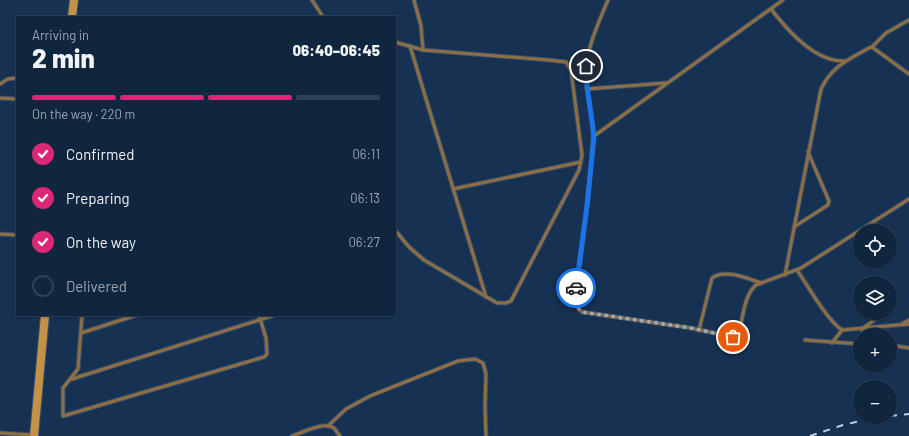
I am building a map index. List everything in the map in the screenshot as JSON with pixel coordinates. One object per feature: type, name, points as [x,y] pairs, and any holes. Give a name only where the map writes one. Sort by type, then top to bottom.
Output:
[{"type":"street","points":[[72,16],[73,0]]},
{"type":"street","points":[[34,435],[45,316]]},
{"type":"lane","points":[[312,0],[322,16]]},
{"type":"lane","points":[[414,0],[421,26],[424,50]]},
{"type":"lane","points":[[608,0],[590,43],[586,66],[587,89],[594,136],[575,299],[577,307],[582,312],[699,330],[733,337],[739,333],[746,302],[752,288],[756,285],[797,270],[909,199]]},
{"type":"lane","points":[[594,136],[783,0]]},
{"type":"lane","points":[[771,9],[788,30],[814,51],[828,59],[845,61]]},
{"type":"lane","points":[[785,275],[821,89],[839,65],[872,47],[886,33],[909,20]]},
{"type":"lane","points":[[396,42],[424,50],[566,62],[569,65],[572,75],[582,155],[579,170],[511,301],[506,303],[497,303],[424,260],[409,247],[396,231]]},
{"type":"lane","points":[[410,46],[486,297]]},
{"type":"lane","points":[[872,47],[909,74]]},
{"type":"lane","points":[[0,84],[8,79],[16,78]]},
{"type":"lane","points":[[587,89],[666,83]]},
{"type":"lane","points":[[0,98],[16,99]]},
{"type":"lane","points":[[794,227],[829,202],[808,152]]},
{"type":"lane","points":[[453,189],[581,162]]},
{"type":"lane","points":[[0,234],[16,235]]},
{"type":"lane","points":[[797,270],[834,323],[842,330],[853,329]]},
{"type":"lane","points":[[699,330],[712,278],[716,275],[734,274],[763,283]]},
{"type":"lane","points":[[82,316],[78,369],[64,388],[63,416],[264,357],[267,354],[268,349],[260,316]]},
{"type":"lane","points":[[81,333],[134,316]]},
{"type":"lane","points":[[71,380],[272,316]]},
{"type":"lane","points":[[863,328],[874,320]]},
{"type":"lane","points":[[902,324],[909,320]]},
{"type":"lane","points":[[870,328],[909,324]]},
{"type":"lane","points":[[832,343],[842,330]]},
{"type":"lane","points":[[806,340],[853,344]]},
{"type":"lane","points":[[897,346],[909,348]]},
{"type":"lane","points":[[328,426],[346,410],[370,396],[458,361],[475,359],[483,363],[486,374],[486,436]]},
{"type":"lane","points":[[292,436],[319,427],[328,426],[333,428],[340,436]]},
{"type":"lane","points":[[0,433],[34,435]]},
{"type":"railway","points":[[897,415],[909,414]]},
{"type":"railway","points":[[810,436],[853,423]]},
{"type":"way so far","points":[[576,288],[575,299],[577,307],[582,312],[691,328],[733,337]]},
{"type":"route","points":[[576,288],[587,206],[594,136],[587,86],[586,66]]}]
